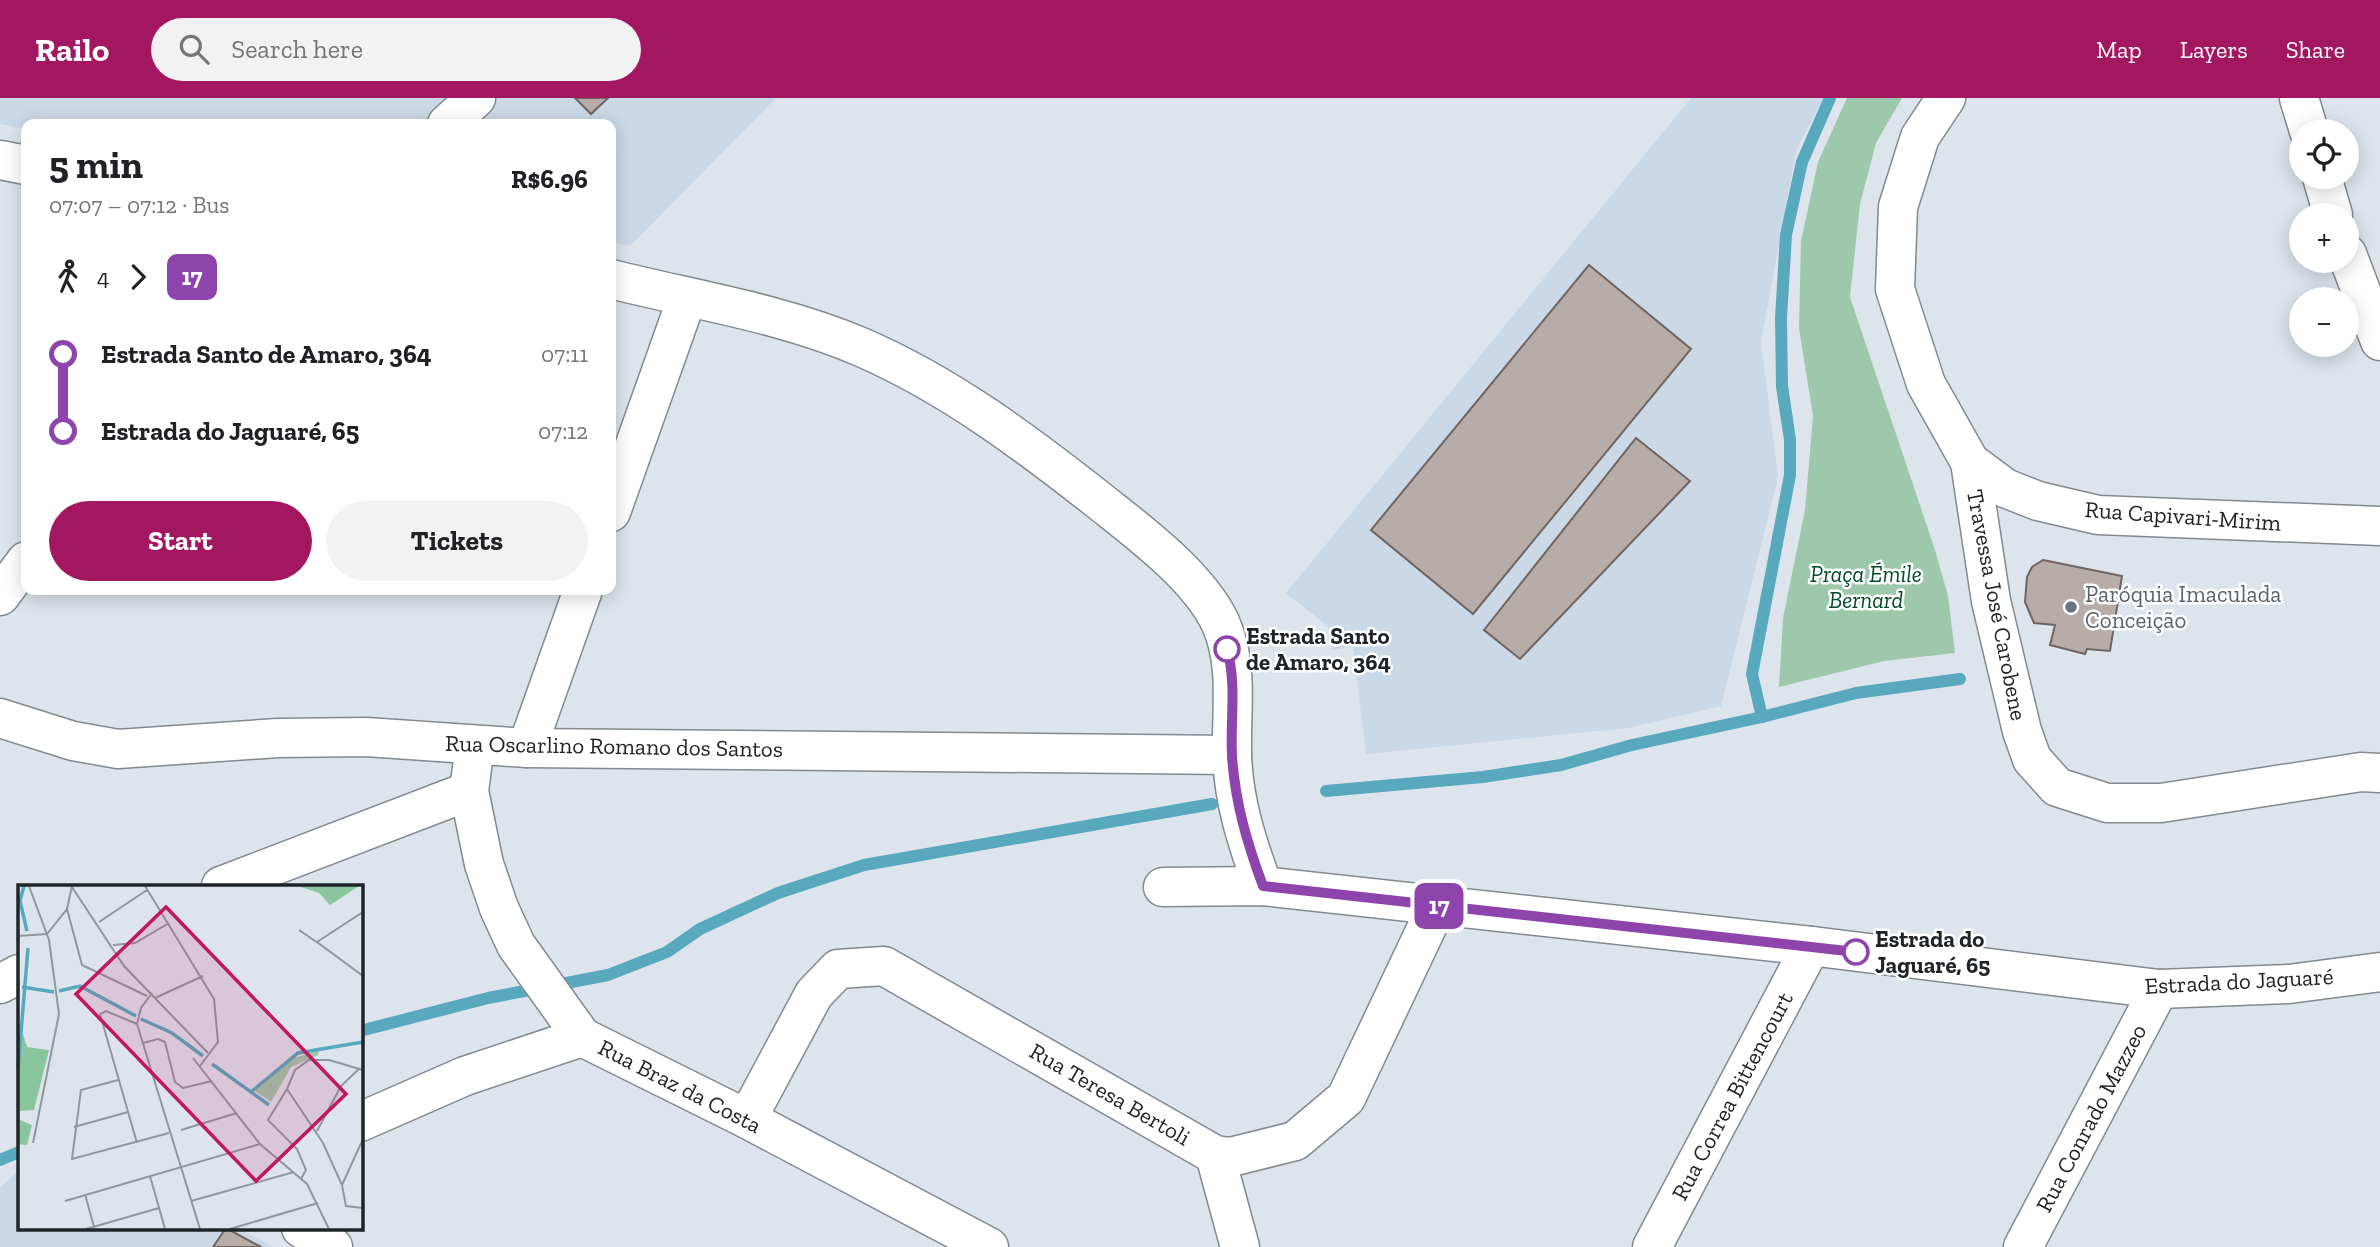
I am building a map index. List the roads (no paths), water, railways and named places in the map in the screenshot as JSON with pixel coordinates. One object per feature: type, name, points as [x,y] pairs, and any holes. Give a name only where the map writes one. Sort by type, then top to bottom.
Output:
[{"type":"street","points":[[453,119],[477,98]]},
{"type":"street","name":"Rua Capivari-Mirim","points":[[1946,98],[1920,136],[1898,207],[1895,289],[1926,384],[1970,462],[2005,488],[2038,501],[2098,515],[2380,526]]},
{"type":"street","points":[[2299,98],[2305,119]]},
{"type":"street","points":[[0,160],[21,164]]},
{"type":"street","points":[[2354,273],[2380,341]]},
{"type":"street","points":[[616,280],[803,326],[860,347],[908,370],[986,416],[1142,534],[1196,588],[1220,622],[1234,675],[1232,755],[1240,818],[1263,886]]},
{"type":"street","points":[[616,498],[687,298]]},
{"type":"street","name":"Travessa José Carobene","points":[[1970,462],[1991,601],[2022,731],[2032,760],[2057,787],[2107,803],[2161,803],[2361,772],[2380,774]]},
{"type":"street","points":[[0,596],[21,568]]},
{"type":"street","points":[[527,748],[581,595]]},
{"type":"street","name":"Rua Oscarlino Romano dos Santos","points":[[0,718],[73,741],[118,748],[278,738],[366,737],[527,748],[1232,755]]},
{"type":"street","name":"Rua Braz da Costa","points":[[475,745],[469,791],[484,864],[499,908],[516,945],[582,1037],[747,1119],[989,1247]]},
{"type":"street","points":[[226,885],[469,791]]},
{"type":"street","name":"Estrada do Jaguaré","points":[[1163,887],[1263,886],[1811,946],[2159,989],[2289,984],[2380,972]]},
{"type":"street","name":"Rua Teresa Bertoli","points":[[747,1119],[814,994],[838,969],[884,966],[1215,1155],[1231,1157],[1295,1140],[1346,1098],[1437,906]]},
{"type":"street","name":"Rua Correa Bittencourt","points":[[1653,1247],[1811,946]]},
{"type":"street","points":[[0,984],[18,975]]},
{"type":"street","name":"Rua Conrado Mazzeo","points":[[2023,1247],[2159,989]]},
{"type":"street","points":[[362,1121],[465,1076],[582,1037]]},
{"type":"street","points":[[1215,1155],[1240,1247]]},
{"type":"street","points":[[304,1230],[333,1247]]},
{"type":"waterway","points":[[1762,717],[1752,674],[1790,475],[1790,440],[1782,386],[1781,318],[1786,235],[1802,162],[1830,98]]},
{"type":"waterway","points":[[1326,791],[1483,777],[1561,765],[1632,745],[1762,717],[1856,693],[1960,679]]},
{"type":"waterway","points":[[362,1030],[488,998],[608,975],[667,952],[700,929],[778,893],[864,865],[1212,804]]},
{"type":"waterway","points":[[0,1160],[18,1152]]},
{"type":"place","name":"Paróquia Imaculada Conceição","points":[[2071,607]]},
{"type":"place","name":"Estrada Santo de Amaro, 364","points":[[1227,649]]},
{"type":"place","name":"Estrada do Jaguaré, 65","points":[[1856,952]]},
{"type":"park label","name":"Praça Émile Bernard","points":[[1866,587]]}]
